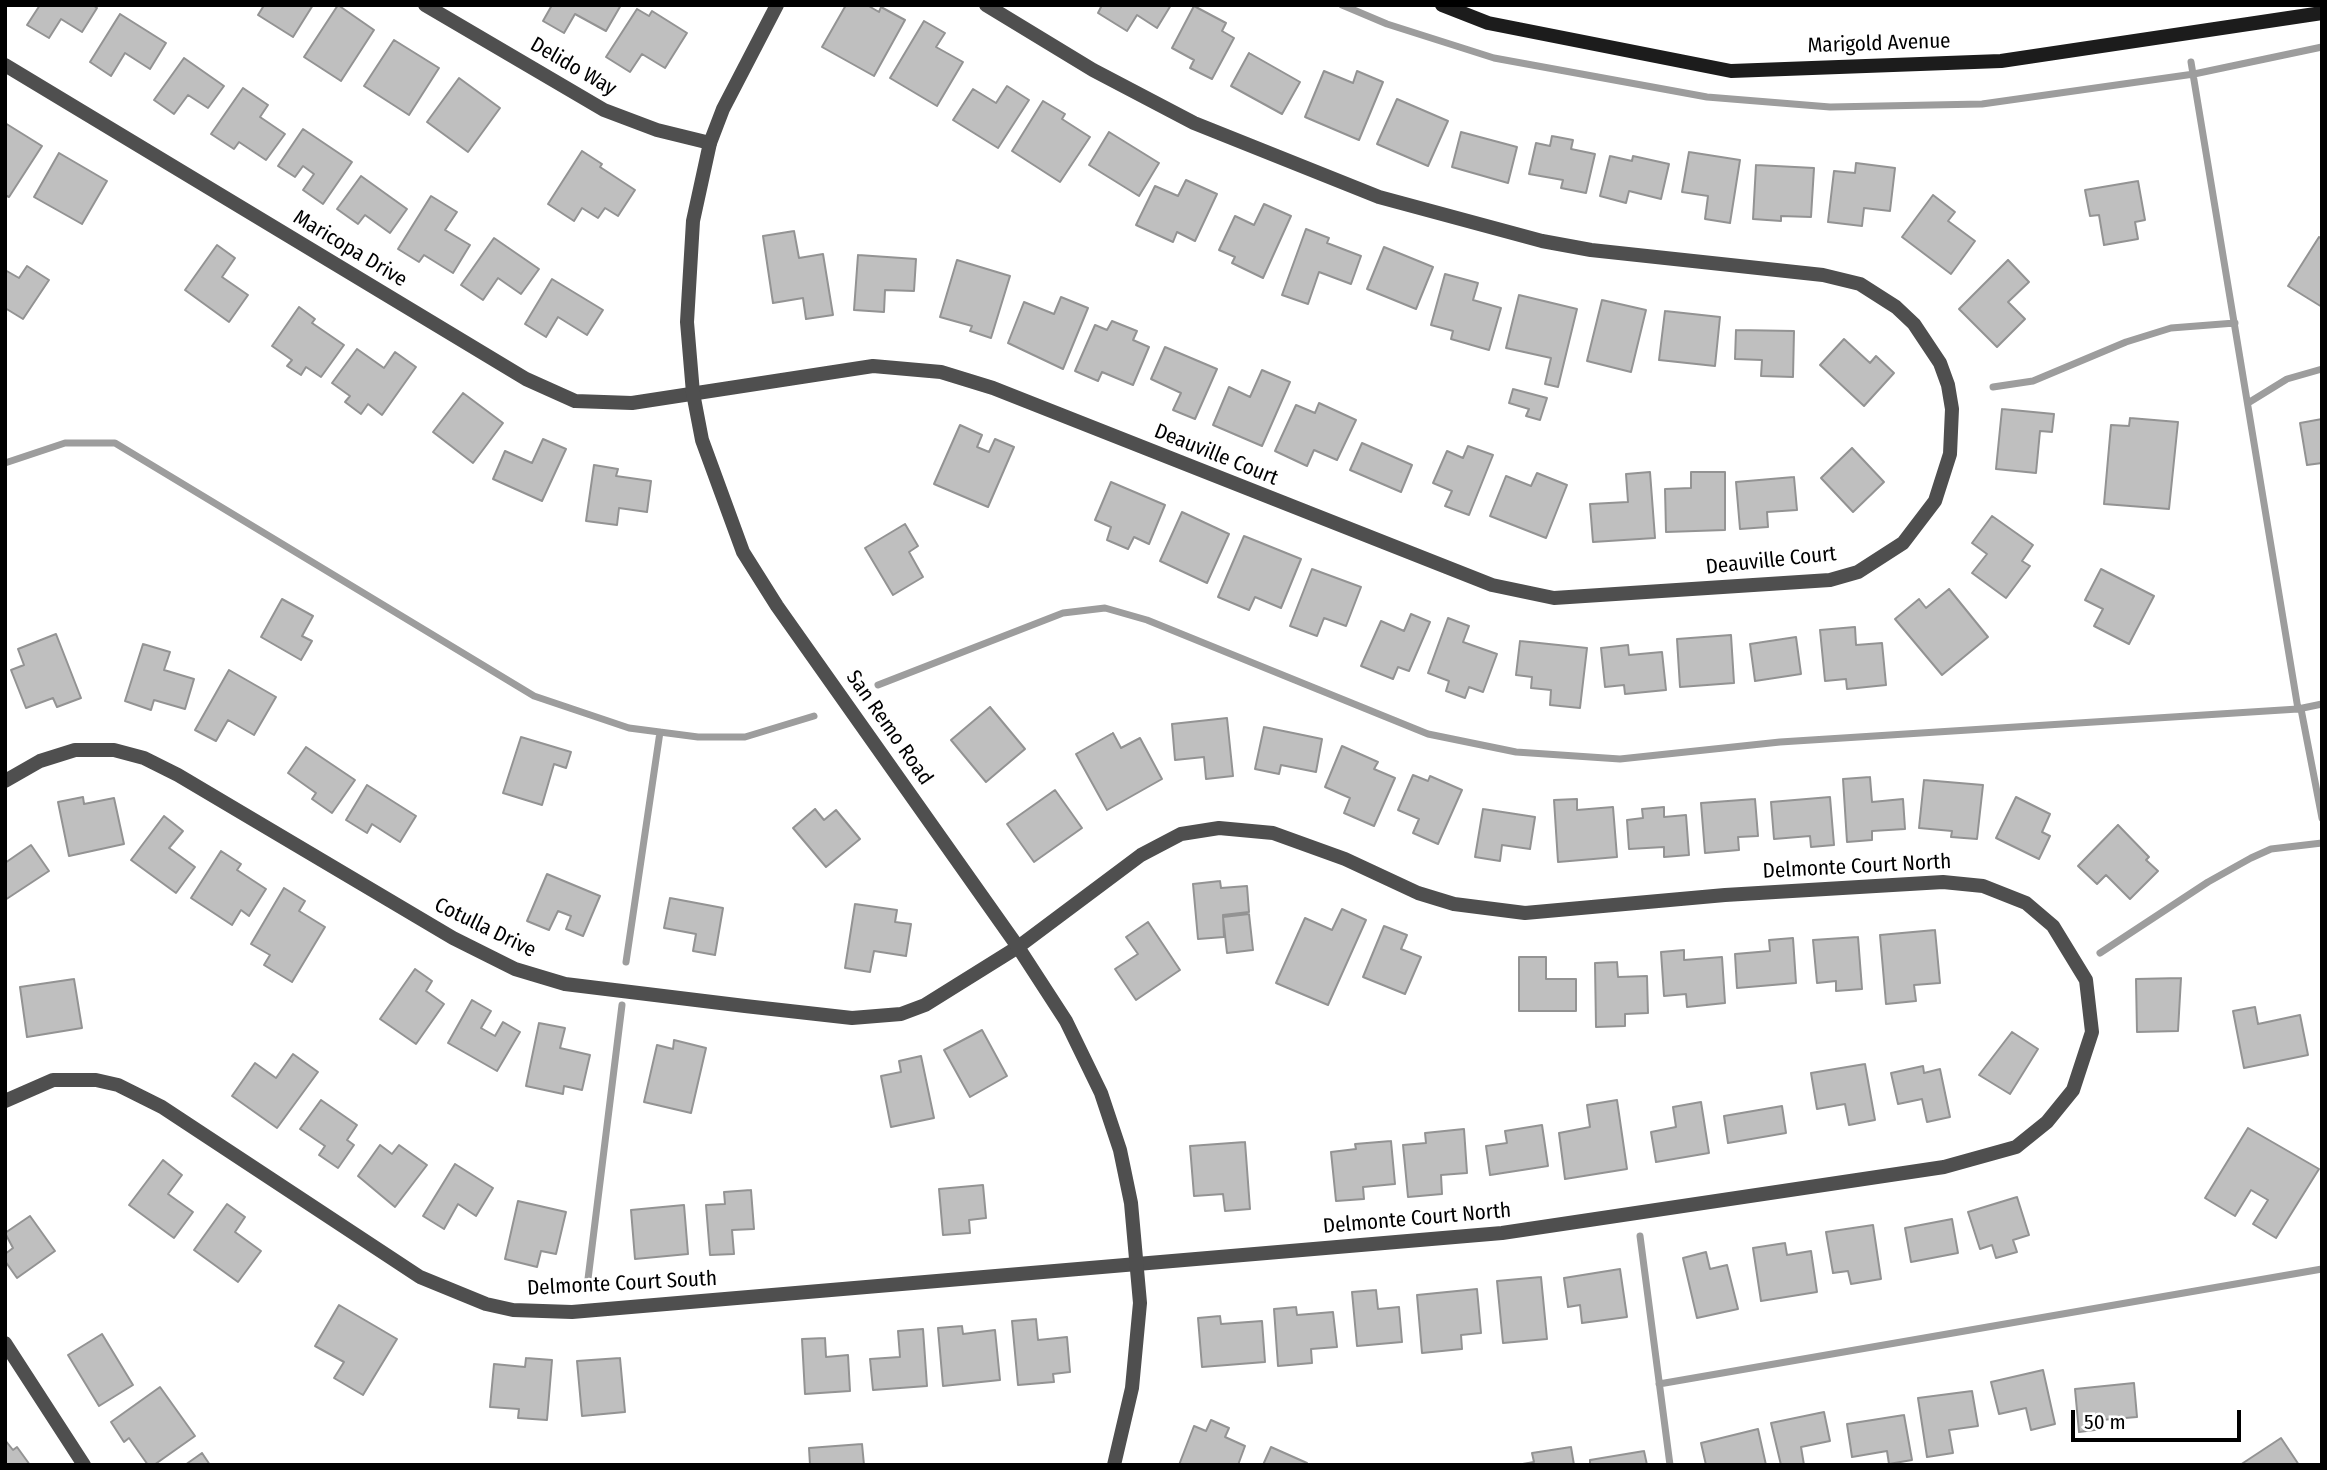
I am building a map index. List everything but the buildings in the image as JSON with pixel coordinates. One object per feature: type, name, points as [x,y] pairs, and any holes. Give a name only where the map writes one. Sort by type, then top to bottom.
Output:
[{"type":"main road","name":"Marigold Avenue","points":[[1442,5],[1488,23],[1731,71],[2001,61],[2322,13]]},
{"type":"street","name":"Delido Way","points":[[425,5],[604,110],[657,130],[710,143]]},
{"type":"street","name":"San Remo Road","points":[[776,5],[736,80],[710,143],[689,254],[687,322],[693,393],[702,440],[743,552],[777,606],[1018,947],[1066,1021],[1101,1093],[1126,1174],[1138,1265],[1140,1303],[1136,1360],[1126,1418],[1114,1465]]},
{"type":"street","name":"Deauville Court","points":[[693,393],[873,366],[941,372],[993,388],[1492,585],[1554,598],[1830,580],[1858,572],[1903,543],[1935,500],[1950,454],[1952,409],[1948,385],[1940,363],[1914,324],[1896,307],[1860,284],[1823,275],[1591,250],[1542,240],[1379,197],[1194,123],[1093,70],[986,5]]},
{"type":"street","name":"Maricopa Drive","points":[[5,65],[541,387],[575,401],[592,404],[632,403],[693,393]]},
{"type":"street","name":"Cotulla Drive","points":[[5,781],[48,757],[75,750],[114,750],[144,758],[473,949],[515,969],[565,984],[812,1014],[878,1017],[925,1005],[1018,947]]},
{"type":"street","name":"Delmonte Court North","points":[[1018,947],[1141,855],[1181,834],[1219,828],[1273,833],[1345,859],[1418,893],[1454,904],[1525,913],[1725,895],[1930,883],[1983,886],[2007,894],[2038,911],[2062,939],[2086,980],[2092,1032],[2073,1090],[2039,1129],[2017,1147],[1999,1153],[1944,1167],[1502,1233],[1138,1265]]},
{"type":"street","name":"Delmonte Court South","points":[[5,1101],[53,1080],[72,1079],[96,1080],[140,1094],[399,1265],[462,1296],[513,1310],[572,1312],[1138,1265]]},
{"type":"street","points":[[5,1343],[84,1465]]},
{"type":"waterway","points":[[1342,5],[1387,24],[1494,58],[1707,97],[1830,107],[1982,104],[2194,74],[2322,47]]},
{"type":"waterway","points":[[2191,62],[2298,709]]},
{"type":"waterway","points":[[1993,387],[2033,381],[2126,342],[2171,328],[2235,323]]},
{"type":"waterway","points":[[2248,403],[2287,379],[2322,369]]},
{"type":"waterway","points":[[5,463],[65,443],[115,443],[534,696],[629,728],[698,737],[745,737],[814,716]]},
{"type":"waterway","points":[[878,685],[1063,613],[1105,608],[1147,620],[1428,734],[1516,752],[1620,759],[1780,742],[2298,709],[2322,704]]},
{"type":"waterway","points":[[2301,709],[2322,818]]},
{"type":"waterway","points":[[626,962],[660,732]]},
{"type":"waterway","points":[[2100,953],[2208,882],[2251,858],[2271,849],[2322,843]]},
{"type":"waterway","points":[[587,1287],[622,1005]]},
{"type":"waterway","points":[[1640,1236],[1670,1465]]},
{"type":"waterway","points":[[1659,1384],[2322,1269]]}]
